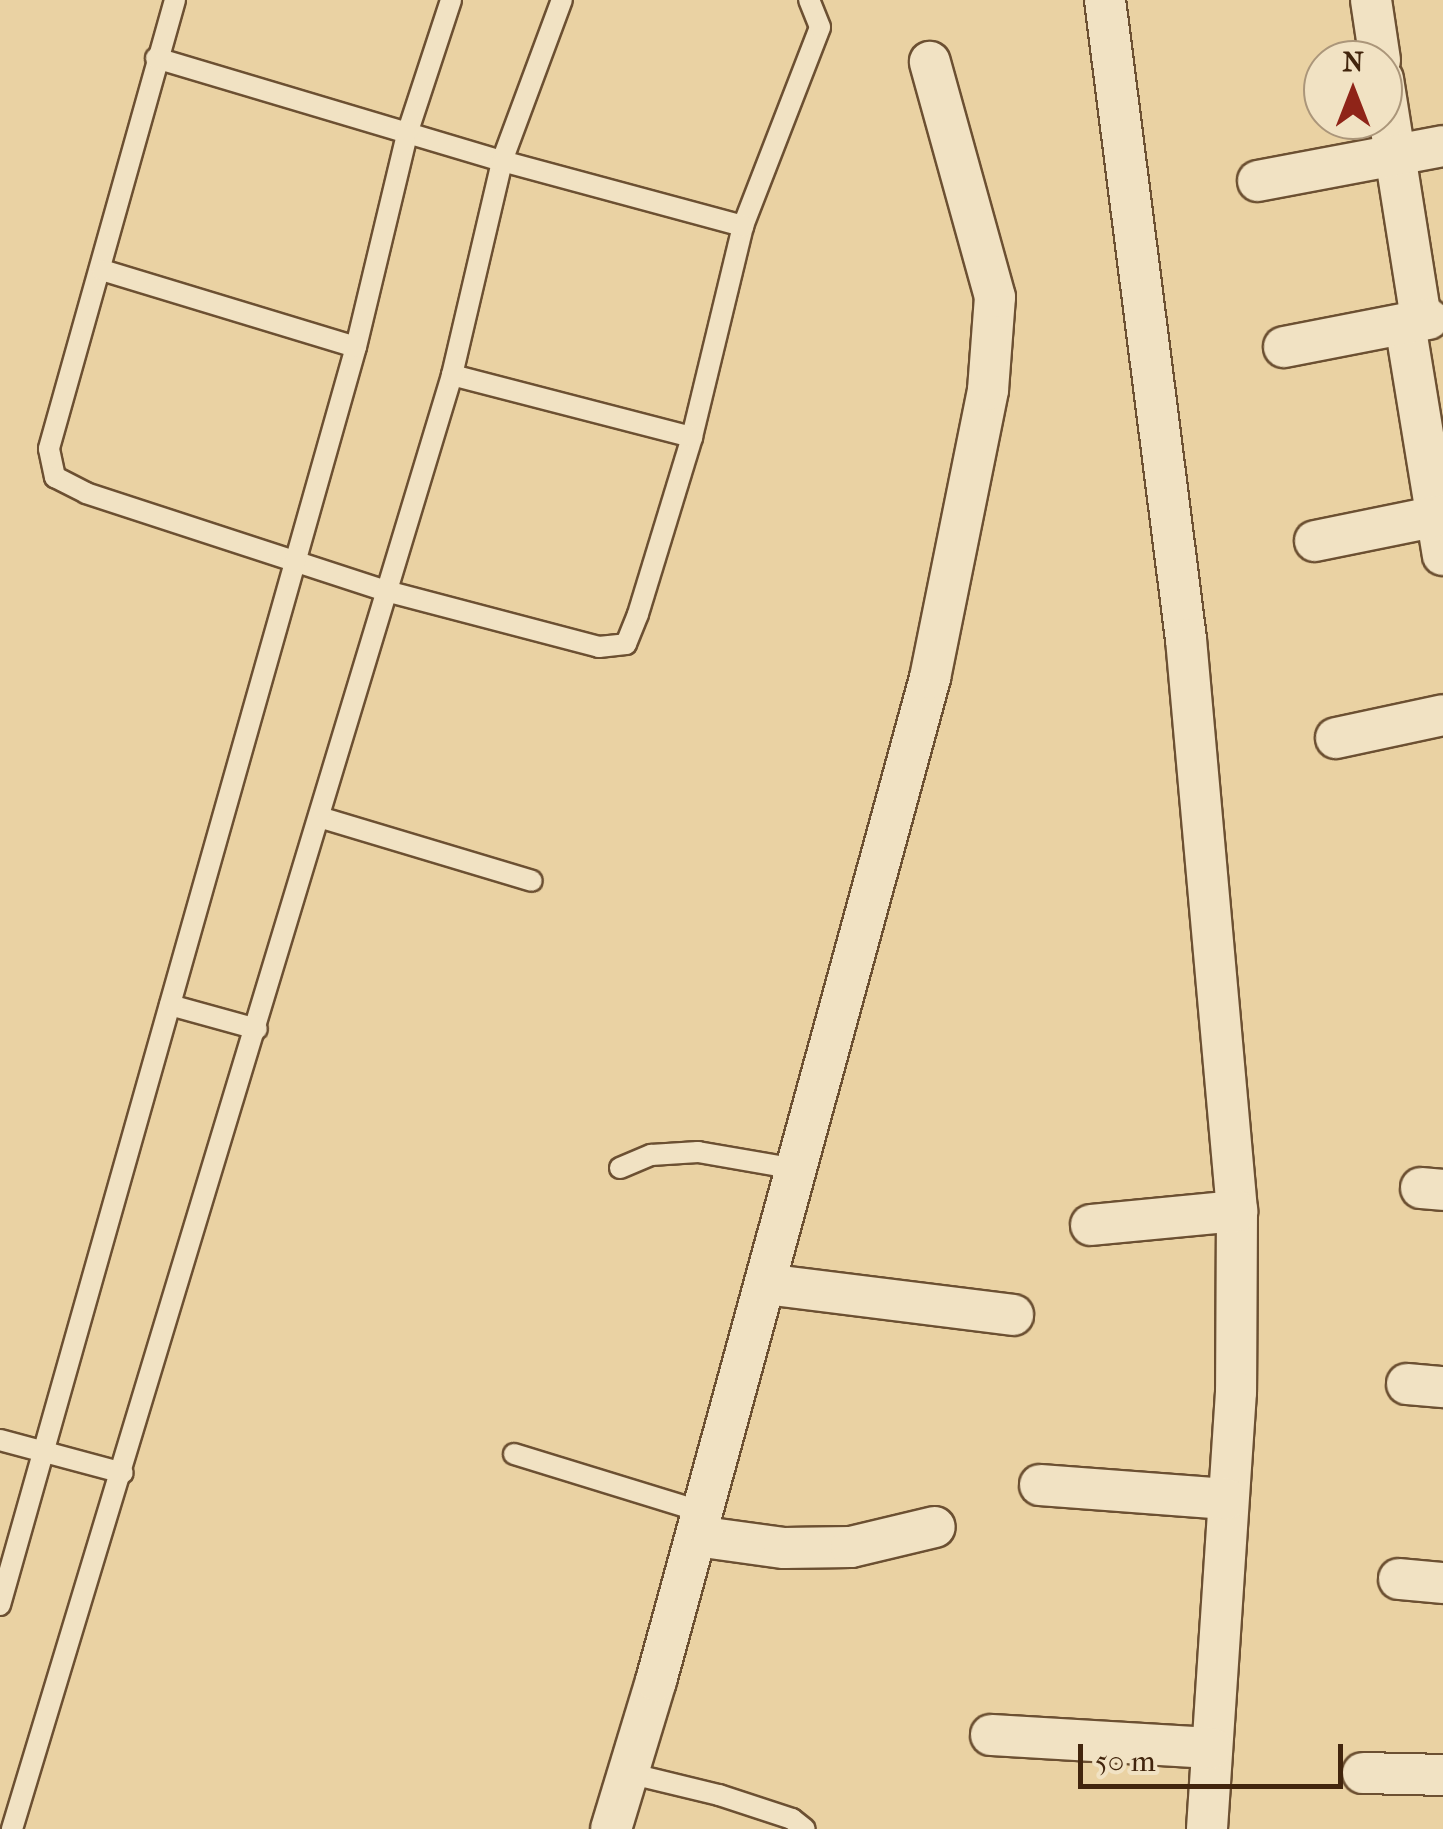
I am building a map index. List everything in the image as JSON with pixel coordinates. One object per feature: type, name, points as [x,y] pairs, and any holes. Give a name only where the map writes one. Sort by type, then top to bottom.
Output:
[{"type":"street","points":[[1105,0],[1186,639],[1237,1212],[1236,1392],[1226,1499],[1208,1829]]},
{"type":"street","points":[[1371,0],[1377,40]]},
{"type":"street","points":[[611,1829],[699,1524],[930,678],[988,390],[995,297],[930,62]]},
{"type":"street","points":[[1314,540],[1441,528],[1423,320],[1392,140]]},
{"type":"street","points":[[1258,182],[1443,146]]},
{"type":"street","points":[[1284,347],[1423,320]]},
{"type":"street","points":[[1336,738],[1443,715]]},
{"type":"street","points":[[1091,1225],[1237,1212]]},
{"type":"street","points":[[765,1284],[1013,1316]]},
{"type":"street","points":[[1040,1485],[1226,1499]]},
{"type":"street","points":[[699,1524],[784,1548],[851,1547],[935,1527]]},
{"type":"street","points":[[1398,1579],[1443,1583]]},
{"type":"street","points":[[991,1735],[1212,1748]]},
{"type":"street","points":[[1363,1773],[1443,1776]]},
{"type":"lane","points":[[175,0],[49,450],[55,477],[86,493],[386,591],[599,648],[626,644],[692,437],[743,226],[820,27],[809,0]]},
{"type":"lane","points":[[0,1605],[356,347],[408,131],[452,0]]},
{"type":"lane","points":[[12,1829],[123,1473],[452,375],[502,161],[562,0]]},
{"type":"lane","points":[[156,58],[502,161],[743,226]]},
{"type":"lane","points":[[102,270],[356,347]]},
{"type":"lane","points":[[452,375],[692,437]]},
{"type":"lane","points":[[319,817],[532,881]]},
{"type":"lane","points":[[170,1005],[257,1029]]},
{"type":"lane","points":[[620,1168],[651,1155],[698,1152],[796,1169]]},
{"type":"lane","points":[[0,1440],[123,1473]]},
{"type":"lane","points":[[514,1454],[699,1524]]},
{"type":"lane","points":[[628,1773],[719,1796],[792,1819],[806,1829]]}]
